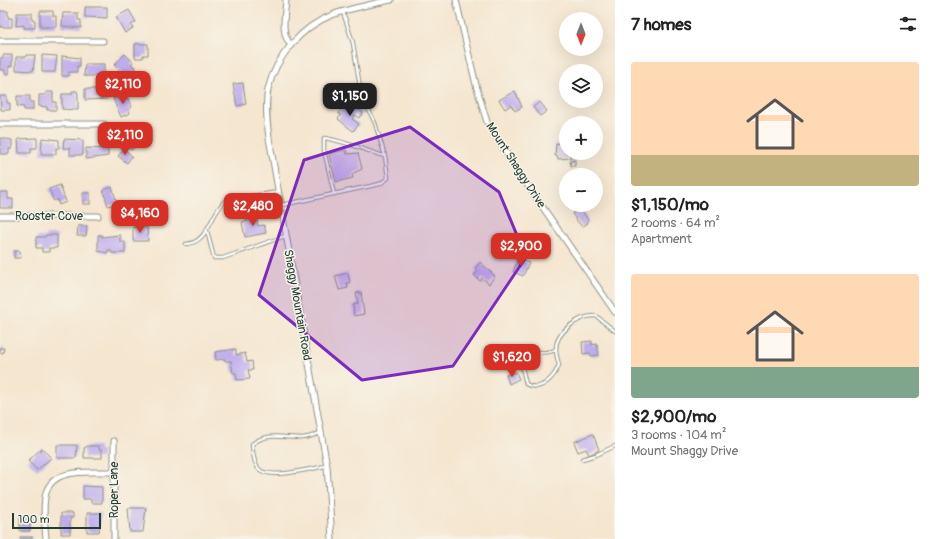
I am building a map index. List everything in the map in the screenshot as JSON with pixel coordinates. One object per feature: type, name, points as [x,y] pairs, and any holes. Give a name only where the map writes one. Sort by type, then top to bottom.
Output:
[{"type":"street","points":[[286,0],[284,30],[288,42],[291,45]]},
{"type":"street","name":"Shaggy Mountain Road","points":[[332,539],[327,466],[269,138],[267,104],[268,89],[274,72],[291,45],[305,30],[316,23],[343,12],[391,0]]},
{"type":"street","name":"Mount Shaggy Drive","points":[[456,0],[476,85],[487,122],[515,167],[615,312]]},
{"type":"street","points":[[0,42],[102,42]]},
{"type":"street","points":[[0,124],[104,124]]},
{"type":"street","name":"Rooster Cove","points":[[0,216],[98,216]]},
{"type":"street","name":"Roper Lane","points":[[114,441],[114,539]]},
{"type":"street","points":[[46,539],[45,496],[48,488],[54,480],[64,474],[114,472]]},
{"type":"lane","points":[[281,206],[380,184],[388,178],[385,156],[375,123],[362,92],[353,43],[343,12]]},
{"type":"lane","points":[[334,194],[324,150],[324,138],[342,140],[353,146],[385,156]]},
{"type":"lane","points":[[186,244],[197,241],[207,231],[219,205],[226,200],[278,192]]},
{"type":"lane","points":[[207,231],[214,258],[223,258],[286,235]]},
{"type":"lane","points":[[556,349],[546,352],[530,352],[524,355],[521,363],[526,384],[537,387],[544,384],[551,378],[559,365],[556,349],[561,335],[574,323],[586,316],[596,316],[615,331]]},
{"type":"lane","points":[[320,433],[303,438],[276,435],[258,439],[252,444],[254,459],[258,469],[266,474],[279,474],[327,466]]},
{"type":"lane","points":[[582,459],[596,455],[615,446]]},
{"type":"highlighted area","points":[[410,127],[499,192],[526,257],[453,366],[362,380],[259,295],[304,160]]},
{"type":"building","points":[[85,7],[107,7],[107,18],[85,17]]},
{"type":"building","points":[[129,10],[136,22],[131,25],[133,28],[125,33],[116,17]]},
{"type":"building","points":[[0,11],[8,11],[8,18],[12,18],[12,27],[0,27]]},
{"type":"building","points":[[40,11],[53,11],[53,16],[56,16],[56,27],[40,27]]},
{"type":"building","points":[[17,13],[32,13],[32,20],[35,20],[35,28],[24,28],[24,25],[16,26]]},
{"type":"building","points":[[63,13],[78,13],[78,20],[81,20],[81,28],[62,26]]},
{"type":"building","points":[[135,44],[148,44],[148,55],[143,55],[143,58],[135,58]]},
{"type":"building","points":[[125,54],[133,62],[131,64],[137,70],[131,75],[128,73],[125,76],[114,65]]},
{"type":"building","points":[[3,55],[12,55],[12,66],[9,66],[9,74],[5,74],[5,70],[0,70],[0,58],[3,58]]},
{"type":"building","points":[[26,55],[35,55],[33,71],[16,70],[16,57],[26,57]]},
{"type":"building","points":[[42,55],[57,56],[55,72],[42,72]]},
{"type":"building","points":[[62,56],[80,58],[80,66],[77,66],[77,72],[69,72],[69,76],[62,76]]},
{"type":"building","points":[[85,64],[104,64],[104,76],[84,76]]},
{"type":"building","points":[[243,83],[246,104],[237,106],[233,84]]},
{"type":"building","points":[[85,89],[107,89],[107,99],[85,100]]},
{"type":"building","points":[[72,91],[77,91],[78,94],[78,110],[62,109],[62,94],[72,94]]},
{"type":"building","points":[[515,91],[522,107],[515,111],[511,105],[505,109],[499,100]]},
{"type":"building","points":[[46,92],[53,92],[53,102],[56,102],[56,110],[47,110],[47,107],[39,106],[39,95],[46,95]]},
{"type":"building","points":[[125,93],[132,107],[128,109],[130,113],[121,117],[113,99]]},
{"type":"building","points":[[0,96],[7,96],[7,103],[10,103],[10,110],[1,110]]},
{"type":"building","points":[[17,96],[30,96],[30,102],[33,102],[33,110],[24,110],[24,107],[17,106]]},
{"type":"building","points":[[540,102],[547,111],[540,116],[533,107]]},
{"type":"building","points":[[351,104],[363,113],[359,118],[355,115],[352,119],[359,124],[353,131],[338,119],[341,115],[338,113],[343,108],[346,110]]},
{"type":"building","points":[[126,128],[139,137],[133,144],[135,146],[132,150],[124,145],[123,148],[116,143]]},
{"type":"building","points":[[0,138],[12,140],[12,149],[9,149],[9,154],[0,154]]},
{"type":"building","points":[[37,138],[37,148],[31,148],[31,153],[19,153],[18,139]]},
{"type":"building","points":[[42,138],[59,140],[59,148],[56,148],[56,154],[41,154]]},
{"type":"building","points":[[64,139],[83,140],[83,155],[70,155],[70,148],[63,148]]},
{"type":"building","points":[[559,143],[559,159],[557,155],[555,156],[556,144]]},
{"type":"building","points":[[86,148],[108,149],[108,156],[86,159]]},
{"type":"building","points":[[124,149],[132,156],[127,163],[118,156]]},
{"type":"building","points":[[346,150],[347,154],[358,153],[362,169],[352,174],[353,178],[336,182],[329,154]]},
{"type":"building","points":[[575,160],[575,166],[571,166],[570,161]]},
{"type":"building","points":[[60,185],[66,202],[59,205],[57,199],[54,201],[49,189]]},
{"type":"building","points":[[112,187],[117,203],[108,206],[103,190]]},
{"type":"building","points":[[0,192],[8,192],[8,199],[13,199],[13,208],[0,208]]},
{"type":"building","points":[[83,193],[90,193],[90,204],[83,204]]},
{"type":"building","points":[[575,212],[583,212],[588,220],[588,223],[582,227],[572,214]]},
{"type":"building","points":[[256,216],[258,226],[264,225],[266,233],[245,237],[242,222],[248,221],[247,218]]},
{"type":"building","points":[[78,226],[87,226],[86,236],[77,236]]},
{"type":"building","points":[[133,227],[147,227],[148,241],[133,241]]},
{"type":"building","points":[[46,235],[57,235],[57,248],[49,248],[49,252],[42,252],[42,248],[36,248],[36,237],[45,237]]},
{"type":"building","points":[[98,235],[102,235],[102,237],[120,235],[120,242],[125,242],[125,253],[111,253],[111,250],[108,250],[108,253],[98,251]]},
{"type":"building","points":[[14,251],[20,251],[21,258],[14,258]]},
{"type":"building","points":[[518,259],[529,263],[523,276],[513,272]]},
{"type":"building","points":[[480,262],[495,276],[489,284],[482,278],[480,281],[474,275],[478,271],[475,269]]},
{"type":"building","points":[[348,273],[350,283],[347,283],[348,288],[339,290],[335,276]]},
{"type":"building","points":[[361,292],[364,314],[354,316],[353,305],[358,304],[356,293]]},
{"type":"building","points":[[592,341],[592,345],[597,344],[599,355],[591,356],[590,353],[583,354],[582,342]]},
{"type":"building","points":[[0,348],[4,348],[3,353],[0,353]]},
{"type":"building","points":[[236,349],[236,355],[245,353],[247,362],[252,361],[253,370],[248,370],[250,379],[237,380],[236,373],[233,373],[231,361],[225,361],[225,359],[216,360],[215,352]]},
{"type":"building","points":[[516,372],[519,379],[509,384],[506,375]]},
{"type":"building","points":[[593,434],[599,450],[589,455],[586,449],[578,452],[574,442]]},
{"type":"building","points":[[57,445],[77,445],[76,458],[57,458]]},
{"type":"building","points":[[88,446],[99,446],[99,450],[102,450],[102,458],[84,458],[84,448]]},
{"type":"building","points":[[42,448],[51,458],[37,470],[28,461]]},
{"type":"building","points":[[83,486],[102,487],[102,503],[91,503],[91,499],[83,499]]},
{"type":"building","points":[[128,508],[146,508],[143,532],[130,532]]},
{"type":"building","points":[[61,513],[73,513],[73,518],[70,518],[70,534],[61,534]]},
{"type":"building","points":[[87,513],[101,513],[99,532],[87,532]]},
{"type":"building","points":[[20,516],[32,516],[30,531],[20,531]]},
{"type":"building","points":[[20,537],[32,537],[32,539],[20,539]]}]
